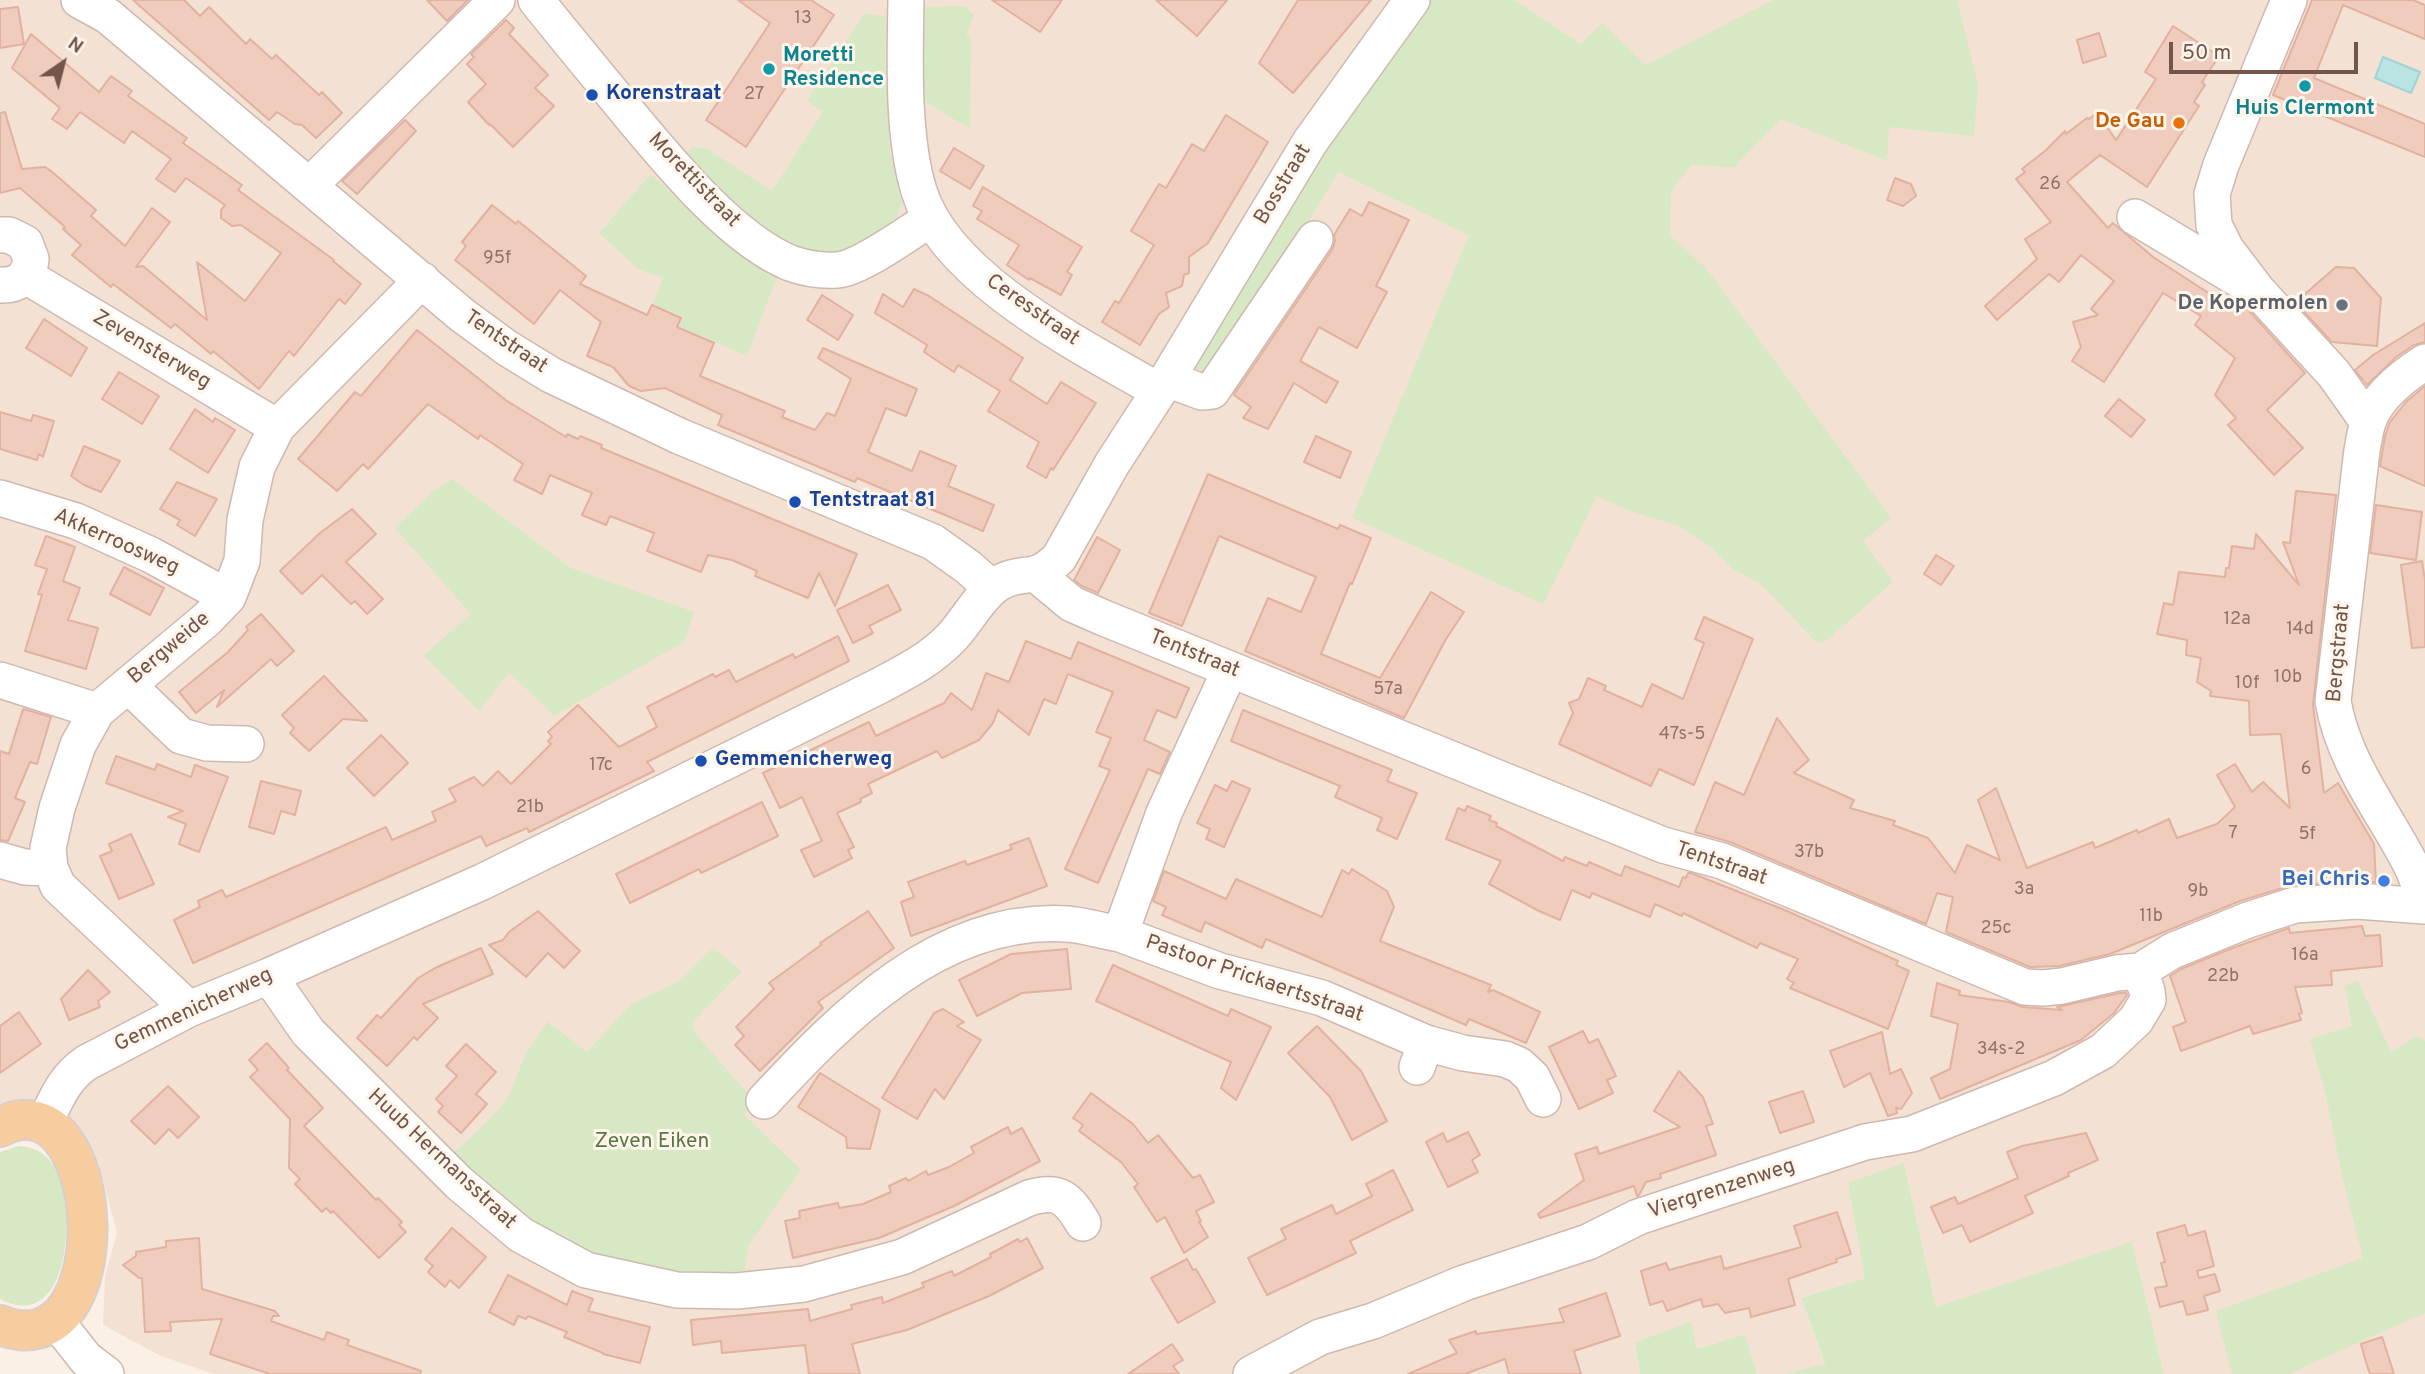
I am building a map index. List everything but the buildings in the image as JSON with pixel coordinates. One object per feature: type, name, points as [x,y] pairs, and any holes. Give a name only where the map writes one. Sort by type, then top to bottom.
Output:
[{"type":"main road","points":[[0,1127],[23,1120],[44,1124],[60,1136],[74,1158],[81,1180],[87,1219],[80,1284],[69,1308],[56,1321],[42,1329],[23,1333],[0,1325]]},
{"type":"street","name":"Tentstraat","points":[[79,0],[108,16],[496,340],[551,375],[679,436],[933,542],[968,567],[992,589]]},
{"type":"street","points":[[310,185],[497,0]]},
{"type":"street","name":"Morettistraat","points":[[536,0],[696,191],[734,226],[790,262],[818,270],[841,270],[869,257],[930,219]]},
{"type":"street","name":"Ceresstraat","points":[[906,0],[909,140],[918,190],[930,219],[957,252],[997,290],[1074,342],[1163,385]]},
{"type":"street","name":"Bosstraat","points":[[1037,575],[1059,558],[1112,464],[1310,142],[1412,0]]},
{"type":"street","points":[[2289,0],[2239,120],[2212,194],[2214,225],[2226,249],[2258,291],[2334,374],[2368,422],[2388,391],[2425,362]]},
{"type":"street","points":[[2135,218],[2258,291]]},
{"type":"street","name":"Zevensterweg","points":[[0,235],[17,238],[29,250],[32,259],[13,280],[276,427]]},
{"type":"street","points":[[1163,385],[1202,392],[1212,391],[1315,239]]},
{"type":"street","name":"Bergweide","points":[[50,868],[48,848],[57,808],[78,745],[97,711],[207,619],[228,597],[242,561],[245,520],[257,467],[276,427],[422,280]]},
{"type":"street","name":"Bergstraat","points":[[2368,422],[2362,450],[2333,701],[2337,727],[2382,818],[2412,867],[2425,906]]},
{"type":"street","name":"Akkerroosweg","points":[[0,498],[76,521],[151,555],[228,597]]},
{"type":"street","name":"Tentstraat","points":[[1037,575],[1080,608],[1663,845],[1722,862],[2025,987],[2062,986],[2117,973],[2140,971],[2172,950],[2295,905],[2357,901],[2425,906]]},
{"type":"street","points":[[992,589],[1011,578],[1037,575]]},
{"type":"street","name":"Gemmenicherweg","points":[[44,1124],[63,1084],[73,1072],[86,1063],[189,1009],[482,882],[920,664],[952,637],[992,589]]},
{"type":"street","name":"Pastoor Prickaertsstraat","points":[[1119,934],[1164,813],[1230,670]]},
{"type":"street","points":[[0,680],[97,711]]},
{"type":"street","points":[[128,685],[181,736],[207,743],[246,744]]},
{"type":"street","points":[[0,860],[25,867],[50,868],[58,886],[189,1009]]},
{"type":"street","name":"Pastoor Prickaertsstraat","points":[[764,1101],[860,1006],[888,984],[955,944],[1014,927],[1067,924],[1119,934],[1220,971],[1322,998],[1422,1055],[1463,1053],[1505,1059],[1519,1065],[1532,1077],[1544,1099]]},
{"type":"street","name":"Viergrenzenweg","points":[[1251,1374],[1320,1337],[1373,1321],[1488,1275],[1588,1242],[1638,1217],[1865,1142],[1912,1134],[2054,1078],[2103,1051],[2136,1020],[2148,1000],[2140,971]]},
{"type":"street","name":"Huub Hermansstraat","points":[[270,976],[308,1032],[459,1183],[521,1236],[586,1270],[677,1290],[737,1291],[804,1284],[902,1257],[1046,1193],[1061,1196],[1074,1208],[1083,1223]]},
{"type":"street","points":[[56,1321],[86,1359],[106,1374]]},
{"type":"shaded area","points":[[0,0],[2425,0],[2425,1374],[2164,1374],[2132,1243],[1936,1307],[1904,1163],[1865,1278],[1801,1298],[1825,1365],[1785,1374],[1757,1374],[1745,1334],[1697,1349],[1690,1323],[1635,1342],[1640,1374],[214,1374],[161,1356],[103,1325],[105,1276],[117,1233],[103,1180],[87,1139],[34,1099],[0,1104]]},
{"type":"green space","points":[[1421,0],[1515,0],[1581,44],[1602,23],[1646,65],[1773,0],[1957,0],[1978,85],[1974,136],[1889,127],[1887,161],[1781,119],[1734,167],[1691,165],[1671,191],[1670,236],[1706,268],[1891,518],[1863,541],[1893,582],[1827,640],[1817,643],[1761,584],[1734,570],[1712,548],[1679,526],[1627,510],[1597,496],[1543,604],[1352,518],[1469,235],[1338,172],[1220,370],[1209,374],[1190,366],[1247,268]]},
{"type":"green space","points":[[924,7],[965,7],[974,15],[966,35],[971,39],[970,129],[923,100]]},
{"type":"green space","points":[[864,14],[886,16],[885,57],[890,152],[902,204],[897,218],[880,232],[849,250],[822,256],[777,238],[725,201],[685,154],[692,147],[706,148],[772,191],[823,112],[807,101]]},
{"type":"green space","points":[[651,174],[712,233],[777,276],[747,356],[679,326],[684,317],[653,304],[663,278],[638,269],[599,233]]},
{"type":"green space","points":[[452,479],[571,568],[694,612],[684,642],[554,716],[509,672],[479,711],[424,655],[471,614],[395,528],[434,491]]},
{"type":"green space","name":"Zeven Eiken","points":[[713,948],[742,971],[692,1023],[695,1033],[753,1100],[744,1115],[801,1170],[748,1246],[744,1277],[696,1275],[635,1267],[585,1256],[548,1236],[449,1157],[483,1126],[508,1098],[526,1053],[548,1022],[587,1052],[631,1004],[680,981]]},
{"type":"green space","points":[[2358,981],[2391,1052],[2417,1036],[2425,1041],[2425,1313],[2288,1374],[2232,1374],[2216,1311],[2363,1258],[2326,1095],[2310,1039],[2352,1026],[2345,986]]},
{"type":"green space","points":[[19,1146],[38,1151],[52,1163],[60,1181],[65,1205],[66,1232],[63,1259],[55,1282],[43,1299],[24,1306],[0,1299],[0,1152]]},
{"type":"green space","points":[[1904,1163],[1936,1307],[2132,1242],[2164,1374],[1785,1374],[1825,1364],[1801,1298],[1865,1278],[1848,1183]]},
{"type":"green space","points":[[1691,1322],[1697,1349],[1745,1334],[1757,1374],[1640,1374],[1635,1342]]},
{"type":"water","points":[[2383,57],[2420,72],[2411,93],[2375,78]]},
{"type":"place","name":"Moretti Residence","points":[[769,69]]},
{"type":"place","name":"Huis Clermont","points":[[2305,86]]},
{"type":"place","name":"Korenstraat","points":[[592,95]]},
{"type":"place","name":"De Gau","points":[[2179,123]]},
{"type":"place","name":"De Kopermolen","points":[[2342,305]]},
{"type":"place","name":"Tentstraat 81","points":[[795,502]]},
{"type":"place","name":"Gemmenicherweg","points":[[701,761]]},
{"type":"place","name":"Bei Chris","points":[[2384,881]]}]
